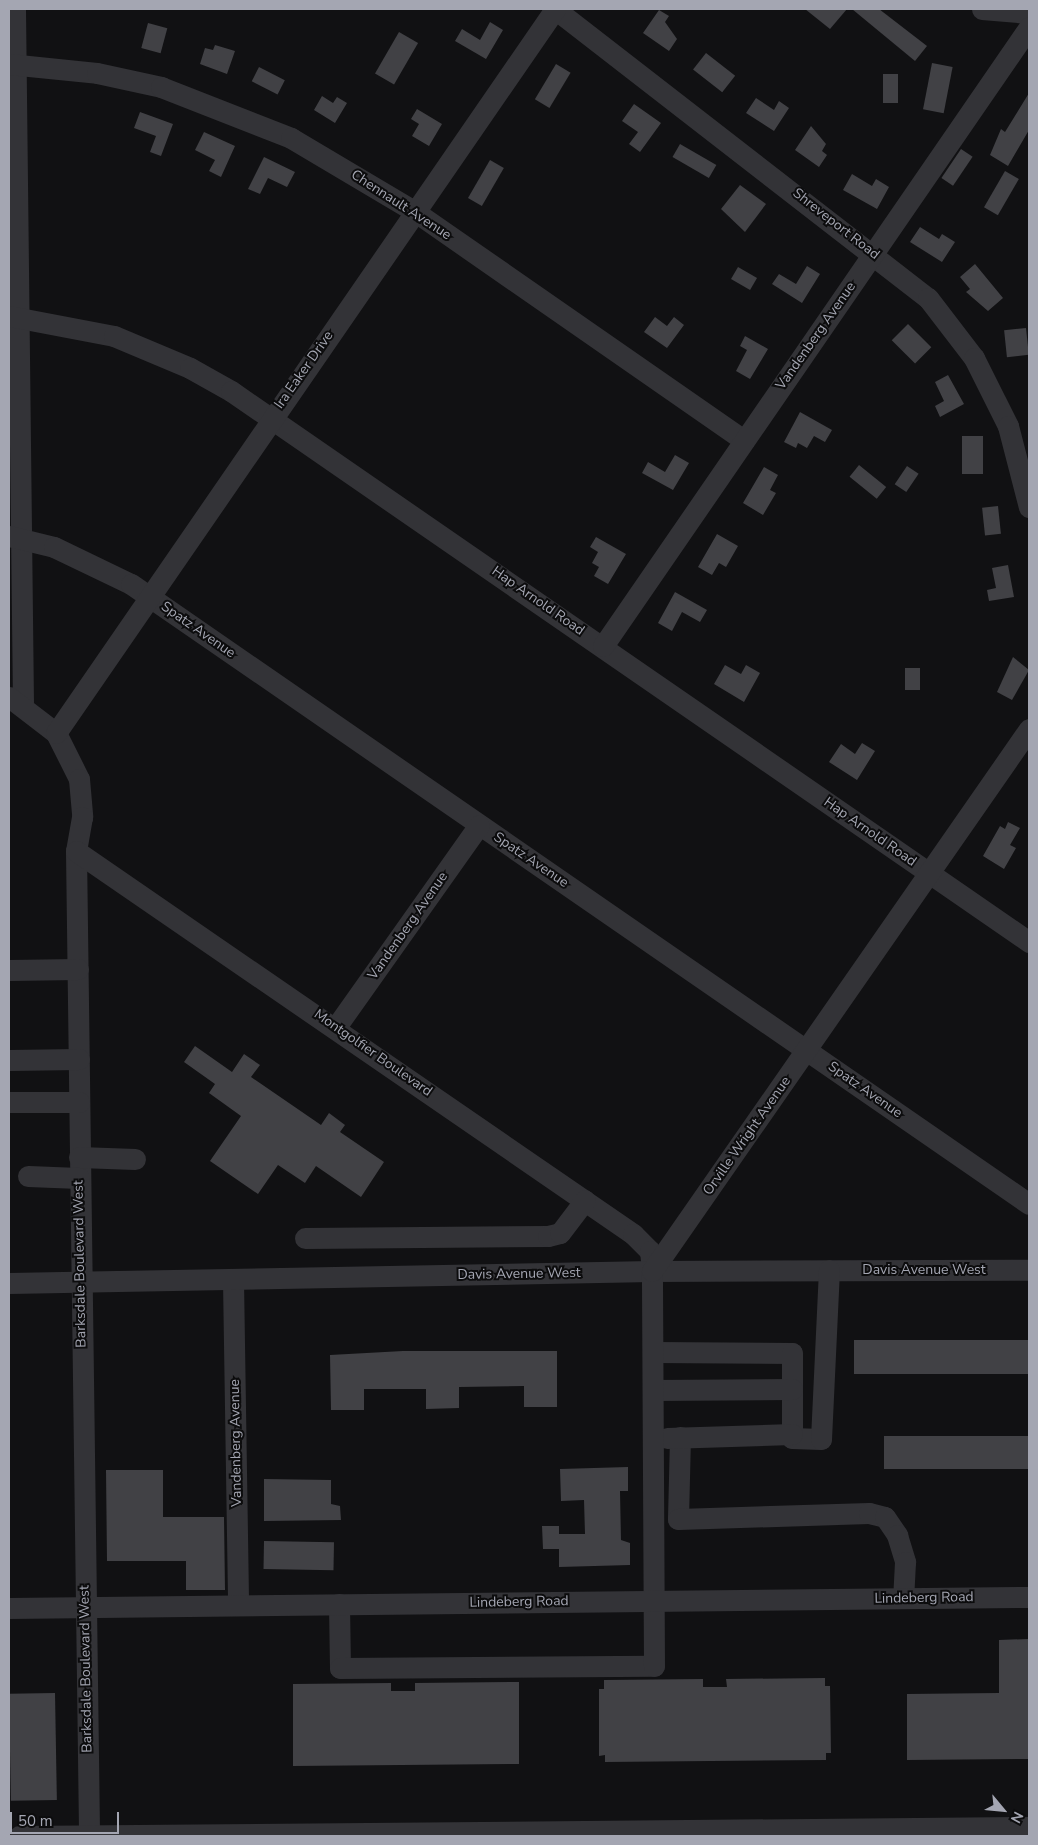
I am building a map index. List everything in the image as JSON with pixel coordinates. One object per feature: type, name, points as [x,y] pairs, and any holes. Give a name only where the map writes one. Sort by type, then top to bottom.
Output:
[{"type":"street","name":"Barksdale Boulevard West","points":[[15,9],[12,64],[15,537],[21,704],[56,733],[79,779],[82,816],[76,851],[80,1282],[89,1836]]},
{"type":"street","name":"Ira Eaker Drive","points":[[56,733],[414,211],[556,9]]},
{"type":"street","name":"Shreveport Road","points":[[556,9],[874,252],[928,298],[974,358],[1008,426],[1029,507]]},
{"type":"street","points":[[982,9],[1029,12]]},
{"type":"street","name":"Vandenberg Avenue","points":[[602,646],[1029,27]]},
{"type":"street","name":"Chennault Avenue","points":[[12,64],[97,73],[210,103],[291,138],[414,211],[744,440]]},
{"type":"street","name":"Hap Arnold Road","points":[[14,316],[73,325],[152,350],[272,417],[1029,942]]},
{"type":"street","name":"Spatz Avenue","points":[[15,537],[96,565],[150,596],[1029,1204]]},
{"type":"street","name":"Orville Wright Avenue","points":[[652,1271],[1029,730]]},
{"type":"street","name":"Vandenberg Avenue","points":[[336,1027],[479,824]]},
{"type":"street","name":"Montgolfier Boulevard","points":[[76,851],[336,1027],[585,1200],[650,1251],[652,1271]]},
{"type":"street","points":[[9,970],[78,969]]},
{"type":"street","points":[[9,1060],[79,1059]]},
{"type":"street","points":[[9,1102],[79,1102]]},
{"type":"street","points":[[28,1176],[135,1159]]},
{"type":"street","points":[[305,1238],[548,1236],[560,1233],[585,1200]]},
{"type":"street","points":[[653,1352],[792,1353],[792,1438],[822,1439],[829,1270]]},
{"type":"street","name":"Davis Avenue West","points":[[9,1283],[652,1271],[1029,1270]]},
{"type":"street","points":[[339,1604],[340,1668],[654,1666],[652,1271]]},
{"type":"street","name":"Vandenberg Avenue","points":[[233,1280],[238,1606]]},
{"type":"street","points":[[653,1390],[792,1388]]},
{"type":"street","points":[[653,1438],[792,1434]]},
{"type":"street","points":[[680,1437],[678,1519],[869,1513],[885,1517],[897,1535],[905,1562],[903,1598]]},
{"type":"street","name":"Lindeberg Road","points":[[9,1608],[1029,1597]]},
{"type":"street","points":[[19,1836],[1029,1827]]},
{"type":"building","points":[[805,9],[847,9],[830,29]]},
{"type":"building","points":[[852,9],[879,9],[927,46],[915,61]]},
{"type":"building","points":[[659,10],[669,16],[665,22],[677,39],[669,51],[643,33]]},
{"type":"building","points":[[490,22],[503,30],[486,59],[455,41],[462,29],[480,40]]},
{"type":"building","points":[[148,23],[167,28],[161,53],[141,48]]},
{"type":"building","points":[[399,32],[418,43],[394,85],[375,74]]},
{"type":"building","points":[[215,45],[235,51],[227,74],[200,64],[205,48],[213,50]]},
{"type":"building","points":[[706,53],[735,76],[722,92],[693,70]]},
{"type":"building","points":[[932,63],[953,67],[944,113],[923,109]]},
{"type":"building","points":[[556,64],[571,73],[549,108],[535,99]]},
{"type":"building","points":[[259,67],[285,80],[278,94],[252,81]]},
{"type":"building","points":[[883,74],[898,74],[898,103],[883,103]]},
{"type":"building","points":[[1029,93],[1029,130],[1008,166],[990,155],[1001,129],[1005,132]]},
{"type":"building","points":[[322,96],[333,103],[337,97],[347,103],[335,123],[314,110]]},
{"type":"building","points":[[756,98],[774,110],[779,101],[789,108],[774,131],[746,113]]},
{"type":"building","points":[[634,104],[661,123],[640,152],[629,144],[638,132],[622,121]]},
{"type":"building","points":[[417,109],[442,124],[429,146],[412,136],[419,124],[411,119]]},
{"type":"building","points":[[140,112],[173,124],[161,156],[150,152],[156,136],[134,128]]},
{"type":"building","points":[[811,126],[826,144],[822,151],[827,155],[819,167],[795,150]]},
{"type":"building","points":[[204,132],[235,146],[221,177],[209,171],[215,160],[195,150]]},
{"type":"building","points":[[680,144],[716,165],[709,178],[672,157]]},
{"type":"building","points":[[961,149],[973,157],[953,186],[941,178]]},
{"type":"building","points":[[264,157],[295,172],[287,187],[268,178],[260,194],[248,189]]},
{"type":"building","points":[[490,160],[504,168],[482,206],[468,198]]},
{"type":"building","points":[[1005,171],[1019,179],[998,215],[984,207]]},
{"type":"building","points":[[852,174],[872,186],[876,179],[889,187],[877,209],[843,190]]},
{"type":"building","points":[[740,185],[766,204],[745,232],[721,209]]},
{"type":"building","points":[[920,227],[939,239],[942,234],[955,242],[942,262],[910,242]]},
{"type":"building","points":[[975,264],[1003,298],[988,311],[966,292],[970,289],[960,277]]},
{"type":"building","points":[[807,266],[820,274],[802,303],[772,284],[779,274],[796,284]]},
{"type":"building","points":[[738,267],[757,278],[750,290],[731,279]]},
{"type":"building","points":[[655,317],[667,326],[674,317],[684,325],[667,348],[644,332]]},
{"type":"building","points":[[908,324],[931,347],[915,364],[892,340]]},
{"type":"building","points":[[1026,328],[1029,355],[1007,357],[1004,330]]},
{"type":"building","points":[[745,336],[768,349],[750,379],[736,371],[747,350],[740,346]]},
{"type":"building","points":[[948,375],[964,404],[940,417],[935,406],[944,401],[935,382]]},
{"type":"building","points":[[800,412],[832,430],[825,442],[814,436],[807,448],[798,443],[796,448],[784,442]]},
{"type":"building","points":[[962,436],[983,436],[983,474],[962,474]]},
{"type":"building","points":[[675,455],[689,463],[673,490],[642,473],[648,462],[665,472]]},
{"type":"building","points":[[859,465],[886,487],[877,499],[850,477]]},
{"type":"building","points":[[907,466],[919,474],[906,492],[895,484]]},
{"type":"building","points":[[764,467],[778,475],[770,490],[776,493],[763,515],[743,503]]},
{"type":"building","points":[[998,506],[1001,534],[985,536],[982,508]]},
{"type":"building","points":[[717,534],[738,546],[726,567],[719,563],[712,575],[698,567]]},
{"type":"building","points":[[596,537],[626,554],[608,584],[594,576],[599,567],[592,563],[598,552],[590,547]]},
{"type":"building","points":[[1008,565],[1014,597],[989,601],[987,590],[996,588],[992,568]]},
{"type":"building","points":[[675,592],[707,610],[700,622],[682,612],[672,631],[658,623]]},
{"type":"building","points":[[1013,657],[1029,670],[1012,700],[997,692]]},
{"type":"building","points":[[725,665],[741,674],[746,665],[760,673],[744,702],[714,684]]},
{"type":"building","points":[[905,668],[920,668],[920,690],[905,690]]},
{"type":"building","points":[[862,743],[875,751],[857,780],[829,762],[841,744],[855,754]]},
{"type":"building","points":[[1008,822],[1020,828],[1010,845],[1016,848],[1004,869],[983,856],[1000,826],[1005,829]]},
{"type":"building","points":[[195,1046],[232,1072],[244,1054],[260,1065],[251,1077],[321,1125],[329,1113],[345,1125],[340,1132],[384,1162],[361,1197],[316,1166],[305,1183],[278,1165],[258,1194],[210,1161],[241,1116],[209,1093],[215,1084],[184,1062]]},
{"type":"building","points":[[854,1340],[1029,1340],[1029,1374],[854,1374]]},
{"type":"building","points":[[403,1351],[557,1351],[557,1407],[524,1407],[524,1386],[459,1387],[459,1408],[426,1409],[426,1389],[364,1389],[364,1410],[331,1410],[330,1355]]},
{"type":"building","points":[[884,1436],[1029,1436],[1029,1469],[884,1469]]},
{"type":"building","points":[[628,1467],[628,1491],[620,1491],[621,1540],[630,1543],[630,1565],[559,1567],[559,1549],[543,1549],[542,1526],[559,1526],[559,1534],[585,1534],[584,1500],[561,1501],[560,1469]]},
{"type":"building","points":[[106,1470],[163,1470],[163,1517],[224,1517],[225,1590],[186,1590],[186,1561],[107,1561]]},
{"type":"building","points":[[264,1479],[331,1480],[331,1504],[340,1506],[341,1520],[264,1521]]},
{"type":"building","points":[[264,1541],[334,1542],[334,1570],[264,1569]]},
{"type":"building","points":[[1029,1639],[1029,1759],[907,1760],[907,1694],[999,1693],[999,1640]]},
{"type":"building","points":[[825,1678],[825,1686],[830,1686],[831,1753],[826,1753],[826,1760],[605,1762],[605,1755],[599,1756],[599,1689],[604,1689],[604,1680],[703,1679],[703,1687],[727,1687],[726,1679]]},
{"type":"building","points":[[519,1682],[519,1764],[293,1766],[293,1684],[391,1683],[391,1691],[415,1691],[415,1683]]},
{"type":"building","points":[[55,1693],[57,1800],[11,1801],[9,1694]]}]
